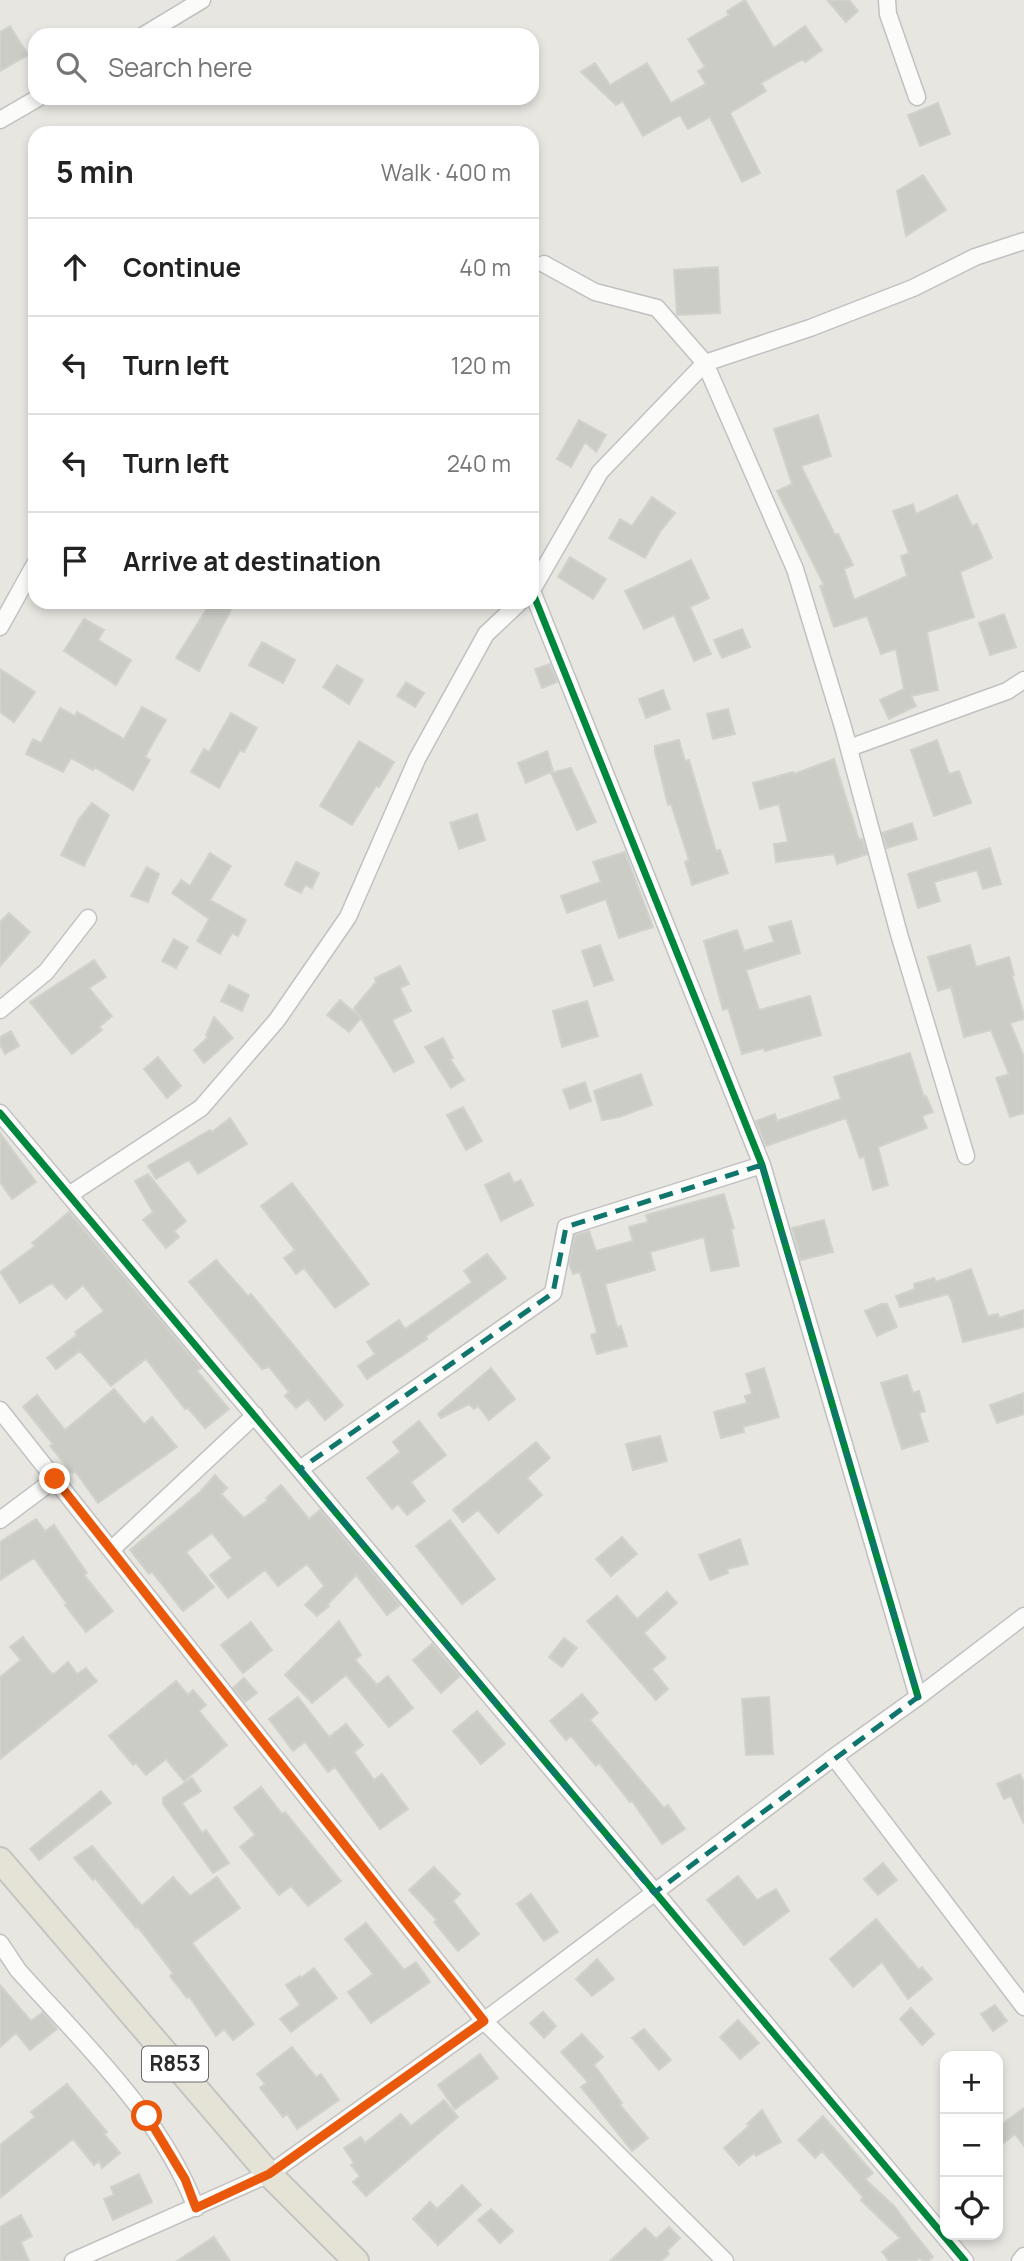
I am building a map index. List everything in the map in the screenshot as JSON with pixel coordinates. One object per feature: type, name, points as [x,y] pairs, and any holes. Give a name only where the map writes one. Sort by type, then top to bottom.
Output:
[{"type":"main road","name":"R853","points":[[0,1860],[269,2174],[356,2261]]},
{"type":"street","points":[[156,28],[202,0]]},
{"type":"street","points":[[887,0],[888,14],[917,97]]},
{"type":"street","points":[[0,120],[28,104]]},
{"type":"street","points":[[539,579],[600,471],[705,363],[810,328],[913,288],[975,257],[1024,240]]},
{"type":"street","points":[[544,264],[595,292],[657,308],[705,363],[795,569],[849,748],[899,934],[966,1156]]},
{"type":"street","points":[[0,627],[28,577]]},
{"type":"street","points":[[539,608],[762,1166],[918,1697]]},
{"type":"street","points":[[69,1195],[201,1108],[277,1020],[348,917],[416,759],[486,634],[513,609]]},
{"type":"street","points":[[849,748],[1007,691],[1024,680]]},
{"type":"street","points":[[0,1010],[46,972],[88,918]]},
{"type":"street","points":[[0,1113],[965,2261]]},
{"type":"street","points":[[300,1469],[553,1293],[566,1227],[762,1166]]},
{"type":"street","points":[[0,1410],[484,2021],[725,2261]]},
{"type":"street","points":[[111,1550],[255,1415]]},
{"type":"street","points":[[0,1520],[55,1479]]},
{"type":"street","points":[[73,2261],[269,2174],[484,2021],[1024,1616]]},
{"type":"street","points":[[834,1757],[1024,2007]]},
{"type":"street","points":[[0,1943],[18,1970],[147,2116],[185,2179],[196,2208]]},
{"type":"street","points":[[1020,2261],[1024,2256]]},
{"type":"highlighted area","points":[[762,1165],[918,1697],[654,1893],[300,1469],[553,1293],[566,1227]]},
{"type":"building","points":[[745,0],[774,48],[805,26],[822,50],[805,62],[803,59],[761,83],[766,91],[730,113],[760,173],[742,182],[710,117],[688,129],[680,115],[643,136],[623,101],[616,105],[581,72],[595,63],[610,85],[647,63],[671,103],[706,84],[698,71],[705,67],[688,39],[729,15],[727,11]]},
{"type":"building","points":[[827,0],[849,0],[858,11],[846,22]]},
{"type":"building","points":[[10,26],[28,55],[0,71],[0,32]]},
{"type":"building","points":[[938,103],[950,134],[920,146],[908,115]]},
{"type":"building","points":[[923,175],[946,210],[906,236],[897,191]]},
{"type":"building","points":[[718,267],[720,313],[677,315],[674,270]]},
{"type":"building","points":[[818,415],[831,456],[801,466],[853,565],[844,569],[854,600],[907,576],[901,556],[909,553],[893,511],[913,504],[916,514],[957,495],[972,526],[977,524],[992,558],[960,572],[974,617],[927,632],[938,690],[911,696],[916,706],[889,719],[880,700],[904,689],[896,649],[881,654],[867,616],[834,627],[820,586],[824,585],[777,491],[792,484],[774,429]]},
{"type":"building","points":[[579,420],[606,435],[596,452],[585,442],[571,467],[557,459]]},
{"type":"building","points":[[652,497],[675,513],[645,558],[609,538],[620,519],[632,526]]},
{"type":"building","points":[[570,557],[606,579],[593,599],[558,577]]},
{"type":"building","points":[[691,560],[709,598],[690,607],[711,654],[694,661],[674,615],[644,629],[625,591]]},
{"type":"building","points":[[207,609],[231,609],[199,671],[176,658]]},
{"type":"building","points":[[1004,614],[1016,647],[990,655],[979,623]]},
{"type":"building","points":[[84,619],[104,630],[98,640],[131,660],[116,685],[64,651]]},
{"type":"building","points":[[742,629],[750,647],[722,658],[714,640]]},
{"type":"building","points":[[262,642],[295,660],[283,683],[249,665]]},
{"type":"building","points":[[550,664],[557,682],[542,688],[535,669]]},
{"type":"building","points":[[337,665],[363,680],[349,704],[323,687]]},
{"type":"building","points":[[0,669],[35,692],[14,722],[0,712]]},
{"type":"building","points":[[406,682],[424,693],[415,707],[397,696]]},
{"type":"building","points":[[663,690],[670,709],[646,718],[639,699]]},
{"type":"building","points":[[142,707],[166,720],[145,757],[150,760],[133,790],[94,767],[93,770],[71,758],[63,772],[26,754],[33,739],[41,743],[60,708],[75,716],[77,712],[124,739]]},
{"type":"building","points":[[728,709],[735,734],[713,739],[707,714]]},
{"type":"building","points":[[231,713],[257,728],[244,752],[240,750],[219,788],[191,772],[204,749],[209,752]]},
{"type":"building","points":[[679,740],[685,761],[689,760],[716,851],[720,850],[728,873],[692,885],[685,862],[689,860],[671,804],[668,805],[655,752],[655,746]]},
{"type":"building","points":[[937,740],[949,774],[959,771],[971,803],[934,816],[911,750]]},
{"type":"building","points":[[359,741],[394,762],[352,825],[320,806]]},
{"type":"building","points":[[547,751],[553,771],[526,783],[518,763]]},
{"type":"building","points":[[834,759],[859,840],[862,839],[867,854],[837,864],[834,854],[776,862],[774,844],[788,842],[779,804],[760,809],[753,783],[793,772],[794,774]]},
{"type":"building","points":[[571,768],[596,822],[577,830],[551,773]]},
{"type":"building","points":[[92,803],[109,815],[84,866],[61,855],[79,819]]},
{"type":"building","points":[[477,814],[485,840],[459,849],[450,823]]},
{"type":"building","points":[[912,823],[917,839],[887,848],[882,833]]},
{"type":"building","points":[[990,848],[1001,884],[983,889],[977,870],[934,882],[940,901],[918,908],[908,874]]},
{"type":"building","points":[[625,852],[653,927],[619,938],[606,899],[567,913],[561,896],[601,882],[593,862]]},
{"type":"building","points":[[210,853],[231,866],[210,900],[246,920],[238,936],[232,933],[220,954],[197,941],[209,919],[172,893],[181,880],[190,886]]},
{"type":"building","points":[[296,862],[319,873],[312,888],[305,885],[301,893],[285,885]]},
{"type":"building","points":[[147,867],[159,874],[148,902],[131,896]]},
{"type":"building","points":[[9,913],[30,932],[0,966],[0,922]]},
{"type":"building","points":[[791,921],[800,953],[746,970],[759,1010],[810,996],[821,1035],[765,1051],[764,1048],[742,1054],[728,1008],[723,1010],[704,941],[737,930],[744,951],[774,942],[769,927]]},
{"type":"building","points":[[174,939],[188,947],[176,968],[162,961]]},
{"type":"building","points":[[600,945],[613,980],[594,986],[582,951]]},
{"type":"building","points":[[970,945],[976,967],[1009,957],[1024,1015],[1024,1019],[1010,1023],[1024,1057],[1024,1113],[1010,1117],[996,1078],[1009,1074],[991,1030],[964,1037],[951,987],[938,991],[928,957]]},
{"type":"building","points":[[94,960],[106,977],[89,988],[112,1016],[99,1027],[102,1030],[72,1054],[30,1002]]},
{"type":"building","points":[[400,966],[409,984],[400,988],[411,1011],[392,1020],[414,1062],[394,1072],[361,1018],[349,1032],[327,1015],[340,1000],[360,1017],[354,1008],[376,982],[375,978]]},
{"type":"building","points":[[229,985],[249,995],[242,1011],[221,1001]]},
{"type":"building","points":[[587,1001],[598,1036],[562,1047],[553,1011]]},
{"type":"building","points":[[214,1017],[233,1038],[204,1063],[194,1050],[208,1037],[206,1035]]},
{"type":"building","points":[[11,1031],[19,1046],[5,1054],[0,1045],[0,1037]]},
{"type":"building","points":[[443,1038],[453,1058],[450,1059],[464,1080],[451,1088],[425,1047]]},
{"type":"building","points":[[910,1053],[924,1097],[926,1096],[933,1112],[922,1116],[927,1128],[878,1147],[888,1185],[873,1190],[864,1156],[860,1158],[846,1118],[766,1146],[756,1121],[775,1114],[777,1121],[841,1099],[834,1077]]},
{"type":"building","points":[[158,1057],[181,1086],[167,1098],[144,1069]]},
{"type":"building","points":[[641,1074],[652,1105],[602,1120],[594,1091]]},
{"type":"building","points":[[585,1082],[591,1101],[570,1109],[563,1090]]},
{"type":"building","points":[[463,1107],[482,1141],[466,1150],[447,1115]]},
{"type":"building","points":[[230,1118],[247,1144],[198,1174],[189,1160],[156,1179],[148,1166],[210,1130],[212,1132]]},
{"type":"building","points":[[0,1133],[36,1182],[12,1199],[0,1182]]},
{"type":"building","points":[[509,1173],[514,1183],[521,1180],[533,1205],[501,1221],[485,1185]]},
{"type":"building","points":[[148,1174],[186,1221],[174,1231],[179,1237],[166,1248],[143,1220],[153,1212],[135,1181]]},
{"type":"building","points":[[292,1183],[369,1284],[335,1308],[304,1268],[296,1274],[284,1258],[295,1250],[261,1206]]},
{"type":"building","points":[[724,1194],[734,1228],[731,1229],[739,1266],[711,1271],[704,1237],[650,1252],[655,1270],[605,1284],[617,1327],[621,1326],[627,1346],[597,1354],[591,1335],[597,1333],[580,1272],[573,1274],[569,1264],[575,1235],[589,1231],[596,1251],[633,1241],[629,1227],[648,1222],[646,1215]]},
{"type":"building","points":[[69,1212],[201,1368],[197,1371],[229,1409],[205,1428],[188,1408],[185,1409],[146,1359],[111,1386],[80,1351],[56,1369],[47,1358],[77,1335],[75,1332],[104,1311],[83,1285],[66,1299],[52,1283],[20,1303],[0,1272],[35,1246],[32,1243]]},
{"type":"building","points":[[824,1220],[833,1252],[801,1260],[792,1228]]},
{"type":"building","points":[[487,1254],[506,1278],[426,1336],[427,1339],[367,1379],[358,1366],[375,1354],[367,1342],[399,1320],[405,1329],[472,1282],[464,1271]]},
{"type":"building","points":[[216,1260],[248,1296],[251,1294],[343,1405],[325,1420],[308,1399],[296,1408],[285,1396],[289,1392],[269,1367],[262,1369],[189,1282]]},
{"type":"building","points":[[971,1269],[988,1316],[998,1314],[999,1318],[1024,1310],[1024,1327],[963,1342],[948,1294],[900,1307],[896,1296],[915,1289],[914,1284],[934,1278],[936,1282]]},
{"type":"building","points":[[887,1304],[897,1327],[877,1336],[865,1311]]},
{"type":"building","points":[[491,1368],[515,1399],[489,1420],[478,1406],[474,1409],[469,1404],[441,1418],[438,1414]]},
{"type":"building","points":[[764,1368],[779,1417],[743,1427],[744,1432],[721,1438],[714,1412],[747,1403],[745,1396],[752,1394],[746,1374]]},
{"type":"building","points":[[907,1375],[913,1393],[919,1391],[925,1411],[919,1413],[928,1441],[902,1449],[881,1383]]},
{"type":"building","points":[[114,1389],[144,1424],[152,1417],[177,1447],[98,1503],[75,1471],[72,1473],[50,1446],[53,1444],[23,1407],[37,1395],[65,1430]]},
{"type":"building","points":[[1024,1393],[1024,1414],[997,1423],[990,1405]]},
{"type":"building","points":[[419,1421],[446,1455],[411,1482],[425,1501],[407,1515],[398,1504],[392,1509],[367,1478],[400,1452],[393,1442]]},
{"type":"building","points":[[660,1436],[667,1461],[633,1470],[626,1444]]},
{"type":"building","points":[[536,1442],[550,1458],[527,1478],[542,1495],[498,1533],[478,1510],[463,1522],[453,1510]]},
{"type":"building","points":[[215,1475],[227,1488],[221,1494],[244,1518],[268,1500],[266,1498],[281,1485],[309,1519],[320,1510],[400,1605],[387,1615],[356,1575],[317,1616],[305,1605],[324,1586],[307,1564],[278,1586],[265,1570],[228,1598],[210,1575],[232,1558],[212,1533],[186,1552],[214,1587],[183,1611],[152,1572],[149,1574],[130,1550],[200,1492]]},
{"type":"building","points":[[36,1519],[45,1531],[54,1525],[87,1573],[84,1575],[113,1611],[86,1632],[34,1558],[0,1580],[0,1542]]},
{"type":"building","points":[[450,1520],[495,1579],[462,1604],[416,1546]]},
{"type":"building","points":[[622,1537],[637,1554],[611,1576],[596,1559]]},
{"type":"building","points":[[740,1539],[748,1564],[727,1569],[728,1573],[710,1580],[699,1555]]},
{"type":"building","points":[[667,1592],[677,1603],[644,1633],[666,1658],[652,1669],[668,1689],[656,1700],[587,1621],[617,1596],[637,1619]]},
{"type":"building","points":[[339,1621],[361,1655],[355,1660],[377,1685],[388,1676],[413,1708],[389,1727],[346,1675],[312,1703],[285,1675]]},
{"type":"building","points":[[251,1622],[272,1650],[243,1673],[221,1645]]},
{"type":"building","points":[[23,1637],[50,1672],[54,1674],[68,1662],[77,1674],[86,1668],[97,1681],[0,1759],[0,1677],[21,1660],[10,1647]]},
{"type":"building","points":[[564,1638],[577,1648],[562,1667],[549,1657]]},
{"type":"building","points":[[432,1644],[460,1676],[441,1693],[413,1660]]},
{"type":"building","points":[[244,1678],[257,1693],[245,1702],[233,1688]]},
{"type":"building","points":[[176,1681],[188,1695],[193,1690],[206,1705],[199,1711],[227,1745],[184,1781],[166,1759],[146,1775],[136,1763],[133,1765],[109,1736]]},
{"type":"building","points":[[582,1694],[598,1713],[590,1720],[664,1808],[668,1805],[685,1829],[662,1844],[632,1801],[630,1802],[599,1763],[596,1766],[571,1736],[566,1740],[550,1721]]},
{"type":"building","points":[[298,1697],[329,1737],[346,1724],[363,1745],[354,1752],[374,1780],[382,1774],[408,1809],[380,1829],[335,1767],[328,1772],[305,1742],[293,1751],[269,1719]]},
{"type":"building","points":[[769,1697],[773,1754],[746,1755],[742,1699]]},
{"type":"building","points":[[477,1711],[505,1744],[481,1764],[453,1731]]},
{"type":"building","points":[[1020,1774],[1024,1783],[1024,1824],[1011,1796],[1004,1799],[997,1784]]},
{"type":"building","points":[[192,1778],[201,1791],[182,1803],[202,1833],[206,1830],[229,1863],[213,1873],[163,1804],[163,1798]]},
{"type":"building","points":[[261,1787],[341,1881],[308,1906],[291,1886],[279,1895],[240,1847],[255,1835],[234,1808]]},
{"type":"building","points":[[101,1791],[111,1803],[39,1860],[30,1849]]},
{"type":"building","points":[[92,1846],[142,1906],[173,1877],[190,1896],[217,1877],[240,1908],[192,1943],[254,2024],[233,2040],[224,2029],[216,2036],[189,1996],[187,1998],[170,1976],[173,1973],[137,1926],[136,1928],[95,1878],[93,1880],[74,1858]]},
{"type":"building","points":[[883,1863],[897,1880],[878,1895],[864,1879]]},
{"type":"building","points":[[434,1867],[460,1894],[453,1901],[479,1934],[458,1951],[434,1922],[437,1920],[409,1890]]},
{"type":"building","points":[[738,1876],[757,1900],[776,1889],[789,1911],[744,1945],[707,1900]]},
{"type":"building","points":[[531,1894],[558,1932],[544,1941],[517,1904]]},
{"type":"building","points":[[876,1919],[919,1970],[922,1967],[932,1979],[908,1999],[882,1962],[853,1987],[830,1959]]},
{"type":"building","points":[[366,1923],[404,1970],[416,1962],[430,1982],[371,2023],[348,1992],[373,1974],[345,1939]]},
{"type":"building","points":[[597,1959],[614,1979],[592,1996],[576,1979]]},
{"type":"building","points":[[314,1968],[337,1998],[291,2032],[280,2019],[300,2005],[286,1985]]},
{"type":"building","points":[[0,1985],[31,2021],[43,2012],[57,2029],[30,2050],[16,2033],[0,2047]]},
{"type":"building","points":[[995,2005],[1007,2021],[993,2031],[981,2014]]},
{"type":"building","points":[[911,2008],[934,2034],[922,2045],[900,2019]]},
{"type":"building","points":[[543,2012],[556,2026],[544,2038],[530,2023]]},
{"type":"building","points":[[738,2020],[759,2043],[740,2059],[720,2037]]},
{"type":"building","points":[[644,2029],[671,2060],[659,2070],[632,2038]]},
{"type":"building","points":[[582,2034],[603,2057],[594,2065],[622,2103],[620,2105],[648,2138],[632,2151],[581,2087],[588,2082],[561,2052]]},
{"type":"building","points":[[292,2047],[316,2077],[321,2074],[339,2100],[297,2129],[287,2114],[283,2117],[260,2088],[265,2084],[257,2074]]},
{"type":"building","points":[[480,2054],[498,2078],[455,2109],[438,2085]]},
{"type":"building","points":[[67,2084],[107,2132],[104,2134],[120,2153],[102,2168],[99,2161],[94,2165],[73,2139],[0,2198],[0,2145],[35,2117],[31,2112]]},
{"type":"building","points":[[444,2100],[458,2117],[366,2196],[353,2182],[360,2176],[351,2165],[354,2163],[344,2148],[361,2137],[365,2143],[401,2114],[411,2126]]},
{"type":"building","points":[[1024,2108],[1024,2146],[1015,2134],[1003,2144],[1003,2123]]},
{"type":"building","points":[[762,2110],[781,2142],[756,2156],[754,2153],[739,2165],[724,2148],[749,2126],[747,2124]]},
{"type":"building","points":[[823,2116],[873,2173],[865,2179],[894,2206],[933,2257],[929,2261],[920,2258],[916,2261],[889,2261],[882,2252],[900,2238],[861,2200],[863,2197],[822,2151],[815,2158],[798,2140]]},
{"type":"building","points":[[139,2174],[152,2202],[113,2220],[104,2199],[114,2195],[111,2187]]},
{"type":"building","points":[[462,2185],[481,2205],[438,2245],[413,2219],[430,2202],[437,2209]]},
{"type":"building","points":[[491,2209],[513,2231],[500,2243],[478,2220]]},
{"type":"building","points":[[21,2215],[32,2236],[21,2242],[29,2261],[0,2261],[0,2227]]},
{"type":"building","points":[[669,2227],[680,2238],[661,2261],[610,2261],[645,2228],[656,2239]]},
{"type":"building","points":[[214,2237],[230,2261],[177,2261]]},
{"type":"cycle path","points":[[539,608],[762,1165],[918,1697]]},
{"type":"cycle path","points":[[0,1113],[965,2261]]},
{"type":"route","points":[[55,1479],[484,2021],[269,2174],[196,2208],[185,2179],[147,2116]]}]
